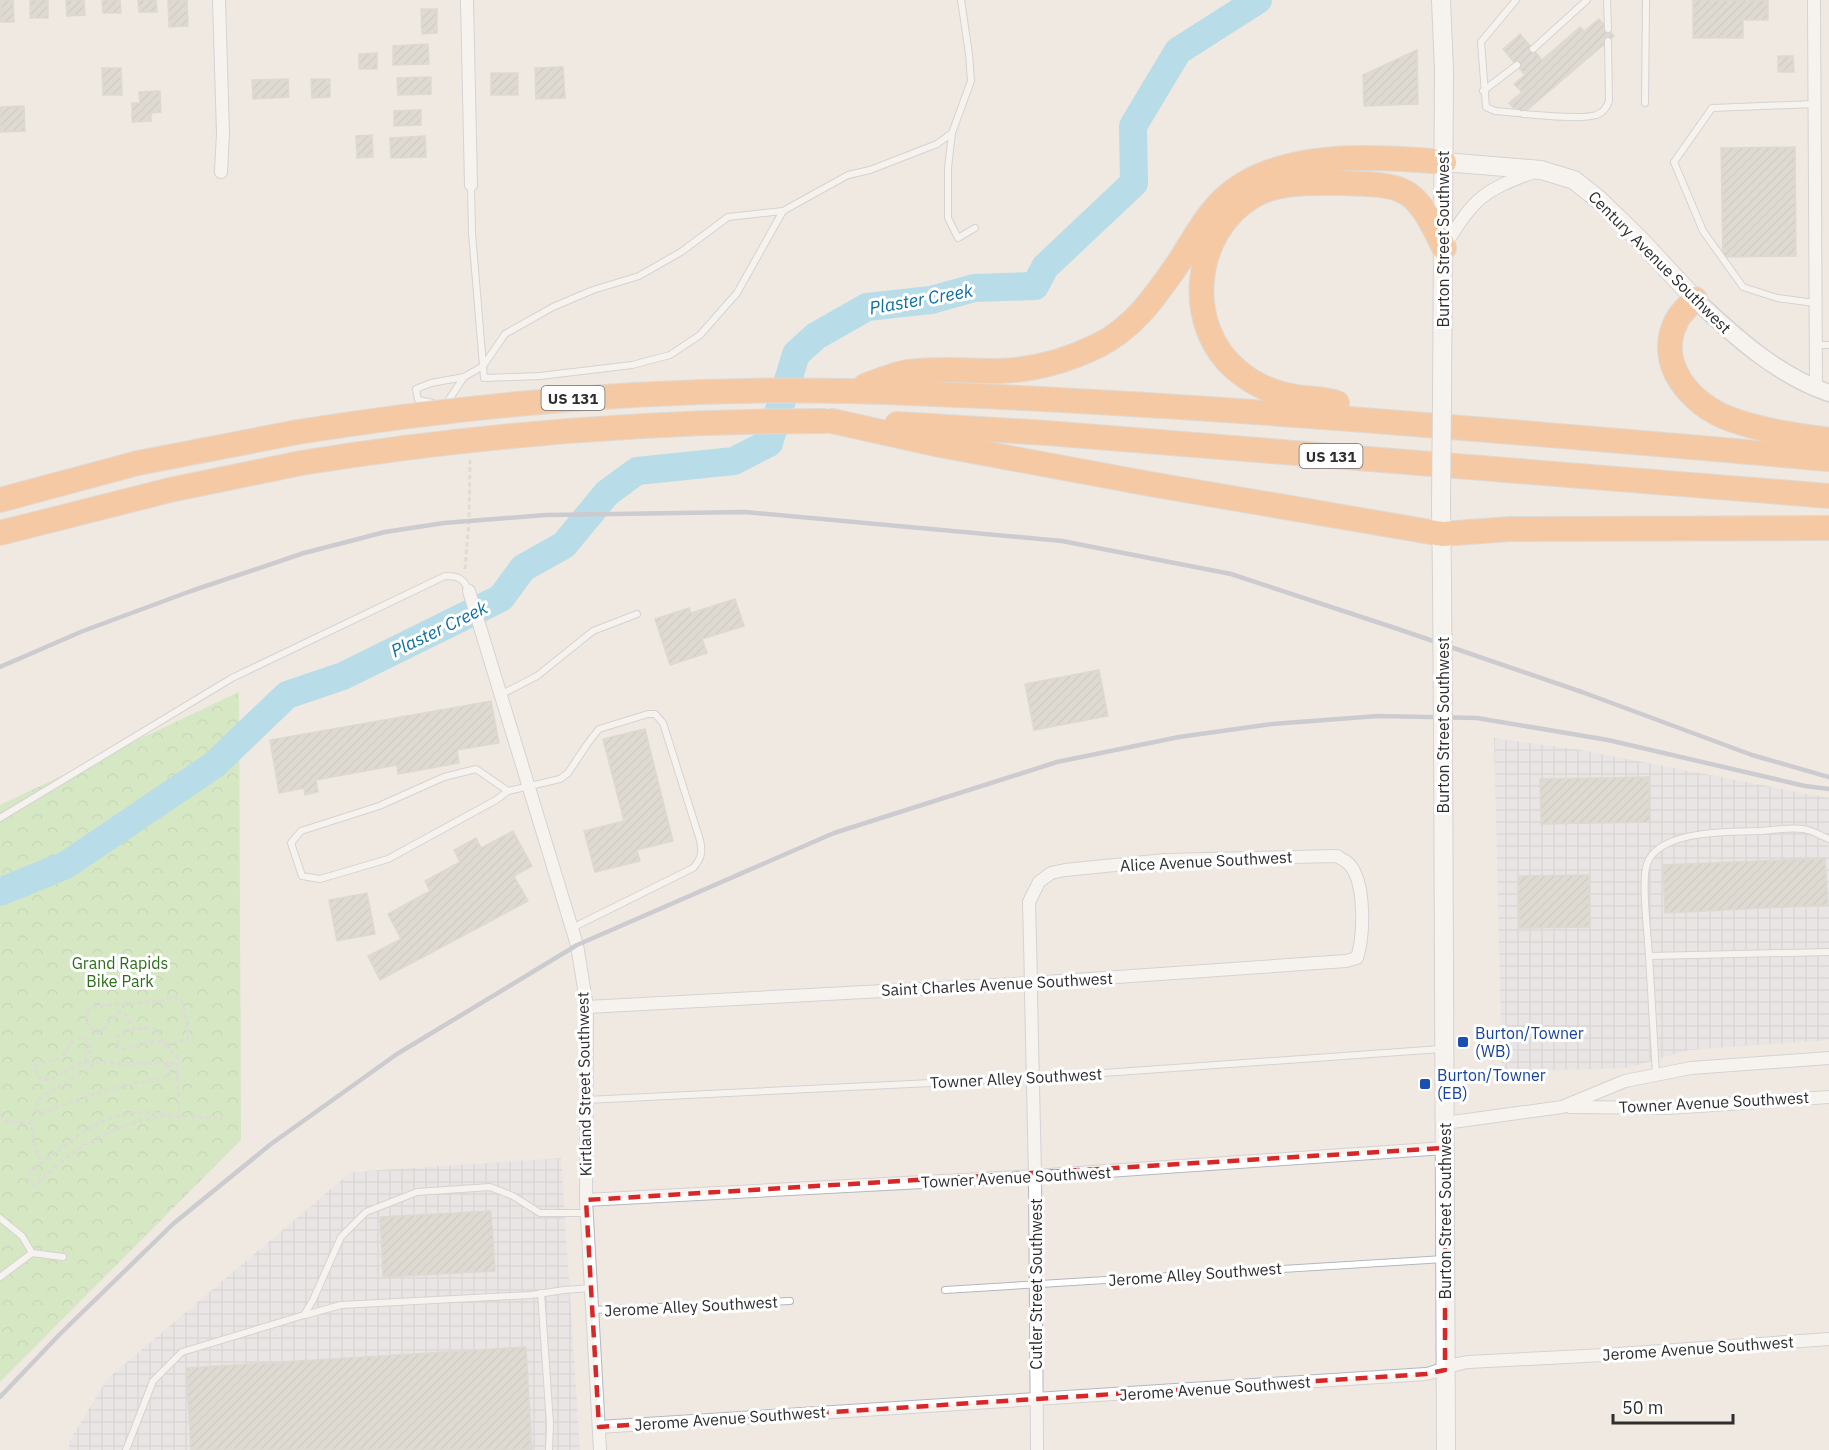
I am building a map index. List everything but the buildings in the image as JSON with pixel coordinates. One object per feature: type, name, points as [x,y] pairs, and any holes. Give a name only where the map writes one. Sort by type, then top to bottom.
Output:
[{"type":"highway","points":[[850,391],[906,372],[1023,369],[1062,360],[1102,343],[1143,311],[1217,206],[1238,188],[1263,175],[1303,164],[1336,160],[1408,159],[1444,162]]},
{"type":"highway","points":[[1365,419],[1333,401],[1295,397],[1263,387],[1227,362],[1212,339],[1202,305],[1201,273],[1209,247],[1224,220],[1256,194],[1291,184],[1333,183],[1398,188],[1422,206],[1444,248]]},
{"type":"highway","points":[[1695,299],[1678,319],[1670,346],[1675,373],[1690,393],[1714,412],[1730,420],[1773,431],[1829,440]]},
{"type":"highway","name":"US 131","points":[[0,500],[138,463],[298,432],[422,414],[597,396],[734,391],[850,391],[1058,399],[1365,419],[1829,459]]},
{"type":"highway","points":[[829,421],[940,445],[1150,484],[1442,534],[1510,529],[1829,528]]},
{"type":"highway","name":"US 131","points":[[0,533],[170,490],[301,463],[431,444],[562,430],[679,423],[829,421],[1023,432],[1829,496]]},
{"type":"main road","name":"Burton Street Southwest","points":[[1441,0],[1444,70],[1441,504],[1446,1450]]},
{"type":"main road","name":"Century Avenue Southwest","points":[[1444,162],[1541,170],[1565,176],[1586,188],[1639,239],[1695,299]]},
{"type":"street","points":[[219,0],[223,133],[221,172]]},
{"type":"street","points":[[467,0],[471,185]]},
{"type":"street","points":[[1814,0],[1815,345],[1822,391]]},
{"type":"street","points":[[1444,248],[1464,214],[1483,195],[1500,185],[1541,170]]},
{"type":"street","name":"Century Avenue Southwest","points":[[1695,299],[1739,339],[1768,361],[1790,376],[1822,391]]},
{"type":"street","name":"Kirtland Street Southwest","points":[[467,585],[572,927],[587,1007],[586,1206],[600,1450]]},
{"type":"street","name":"Alice Avenue Southwest","points":[[1029,902],[1039,882],[1051,873],[1065,870],[1165,860],[1337,856],[1349,864],[1359,882],[1361,909]]},
{"type":"street","name":"Cutler Street Southwest","points":[[1029,902],[1035,1176],[1037,1450]]},
{"type":"street","name":"Saint Charles Avenue Southwest","points":[[587,1007],[1031,983],[1346,961],[1357,958],[1362,943],[1361,909]]},
{"type":"street","points":[[1445,1123],[1562,1107],[1625,1081],[1691,1068],[1829,1058]]},
{"type":"street","name":"Towner Avenue Southwest","points":[[1562,1107],[1669,1108],[1829,1097]]},
{"type":"street","name":"Towner Avenue Southwest","points":[[586,1206],[1445,1148]]},
{"type":"street","name":"Jerome Avenue Southwest","points":[[599,1427],[1426,1374],[1468,1362],[1829,1339]]},
{"type":"lane","points":[[961,0],[969,54],[970,81],[952,133],[948,168],[948,218],[958,238],[975,228]]},
{"type":"lane","points":[[1516,0],[1481,42],[1483,92],[1486,107],[1495,111],[1520,114],[1596,115],[1606,108],[1609,101],[1608,41]]},
{"type":"lane","points":[[1533,49],[1587,0]]},
{"type":"lane","points":[[1607,0],[1608,29]]},
{"type":"lane","points":[[1645,103],[1646,0]]},
{"type":"lane","points":[[1483,92],[1516,65]]},
{"type":"lane","points":[[1814,104],[1712,108],[1674,162],[1703,231],[1743,286],[1777,298],[1815,303]]},
{"type":"lane","points":[[464,377],[445,405],[418,400],[416,389],[431,383],[464,377],[483,366],[505,334],[553,307],[593,290],[639,276],[681,252],[728,218],[783,211],[848,176],[937,144],[952,133]]},
{"type":"lane","points":[[471,185],[472,234],[484,378],[540,376],[632,365],[670,355],[700,335],[737,293],[783,211]]},
{"type":"lane","points":[[1815,345],[1829,345]]},
{"type":"lane","points":[[0,818],[232,678],[445,576],[455,576],[467,585]]},
{"type":"lane","points":[[502,694],[537,676],[593,631],[637,614]]},
{"type":"lane","points":[[508,790],[476,769],[444,777],[379,806],[301,831],[291,843],[302,876],[320,879],[388,859],[496,800],[508,790],[530,787],[568,774],[599,729],[648,714],[655,714],[663,723],[700,840],[702,851],[700,860],[693,868],[572,927]]},
{"type":"lane","points":[[1656,1075],[1645,886],[1647,865],[1653,853],[1671,842],[1711,833],[1804,829],[1829,839]]},
{"type":"lane","points":[[1649,956],[1829,952]]},
{"type":"lane","name":"Towner Alley Southwest","points":[[586,1100],[1033,1078],[1444,1049]]},
{"type":"lane","points":[[304,1315],[314,1300],[341,1237],[366,1212],[417,1192],[490,1188],[513,1196],[540,1213],[586,1206]]},
{"type":"lane","points":[[0,1218],[22,1236],[32,1253]]},
{"type":"lane","points":[[0,1277],[32,1253],[63,1257]]},
{"type":"lane","name":"Jerome Alley Southwest","points":[[945,1290],[1445,1259]]},
{"type":"lane","points":[[126,1450],[153,1381],[182,1352],[341,1305],[430,1301],[591,1288]]},
{"type":"lane","points":[[542,1293],[550,1424],[549,1450]]},
{"type":"lane","name":"Jerome Alley Southwest","points":[[592,1310],[790,1301]]},
{"type":"path","points":[[467,585],[471,449]]},
{"type":"path","points":[[135,1030],[125,1014],[120,1012],[114,1015],[103,1031],[96,1034],[88,1026],[87,1012],[89,1008],[97,1006],[160,1001],[172,997],[181,999],[187,1020],[188,1039],[163,1043],[152,1042],[123,1049],[118,1044],[118,1036],[135,1030],[151,1028],[157,1031],[163,1043],[177,1057],[179,1117]]},
{"type":"path","points":[[84,1062],[90,1055],[91,1048],[87,1038],[79,1038],[73,1041],[57,1060],[41,1062],[35,1066],[37,1076],[50,1080],[84,1062],[95,1064]]},
{"type":"path","points":[[166,1063],[170,1070],[163,1079],[103,1091],[38,1113],[35,1109],[39,1099],[100,1061],[157,1065],[166,1063],[177,1063]]},
{"type":"path","points":[[179,1117],[151,1111],[126,1114],[88,1130],[43,1161],[29,1173],[28,1180],[30,1184],[36,1185],[51,1170],[110,1131],[136,1122],[170,1116],[179,1117],[223,1119]]},
{"type":"path","points":[[0,1115],[6,1121],[31,1123],[31,1134],[38,1156],[43,1161]]},
{"type":"highlighted area","points":[[1445,1148],[1445,1370],[1426,1374],[599,1427],[586,1200]]},
{"type":"shaded area","points":[[1494,738],[1581,750],[1829,798],[1829,1040],[1689,1050],[1628,1068],[1502,1072]]},
{"type":"shaded area","points":[[561,1158],[580,1450],[69,1450],[69,1442],[107,1379],[351,1172]]},
{"type":"green space","name":"Grand Rapids Bike Park","points":[[239,692],[241,1140],[0,1382],[0,805]]},
{"type":"waterway","name":"Plaster Creek","points":[[0,892],[66,865],[214,765],[287,695],[343,676],[501,598],[523,568],[564,545],[607,493],[637,471],[734,461],[769,443],[796,354],[816,336],[867,307],[931,300],[974,288],[1035,286],[1045,267],[1134,183],[1133,126],[1178,51],[1258,0]]},
{"type":"railway","points":[[0,667],[83,631],[191,591],[304,553],[385,532],[444,523],[546,515],[745,512],[1062,541],[1231,574],[1582,692],[1752,755],[1829,777]]},
{"type":"railway","points":[[0,1397],[60,1334],[173,1224],[271,1144],[397,1054],[577,945],[834,833],[1057,762],[1179,737],[1272,724],[1378,716],[1477,718],[1608,740],[1805,786],[1829,789]]},
{"type":"place","name":"Burton/Towner (WB)","points":[[1463,1042]]},
{"type":"place","name":"Burton/Towner (EB)","points":[[1425,1084]]}]
